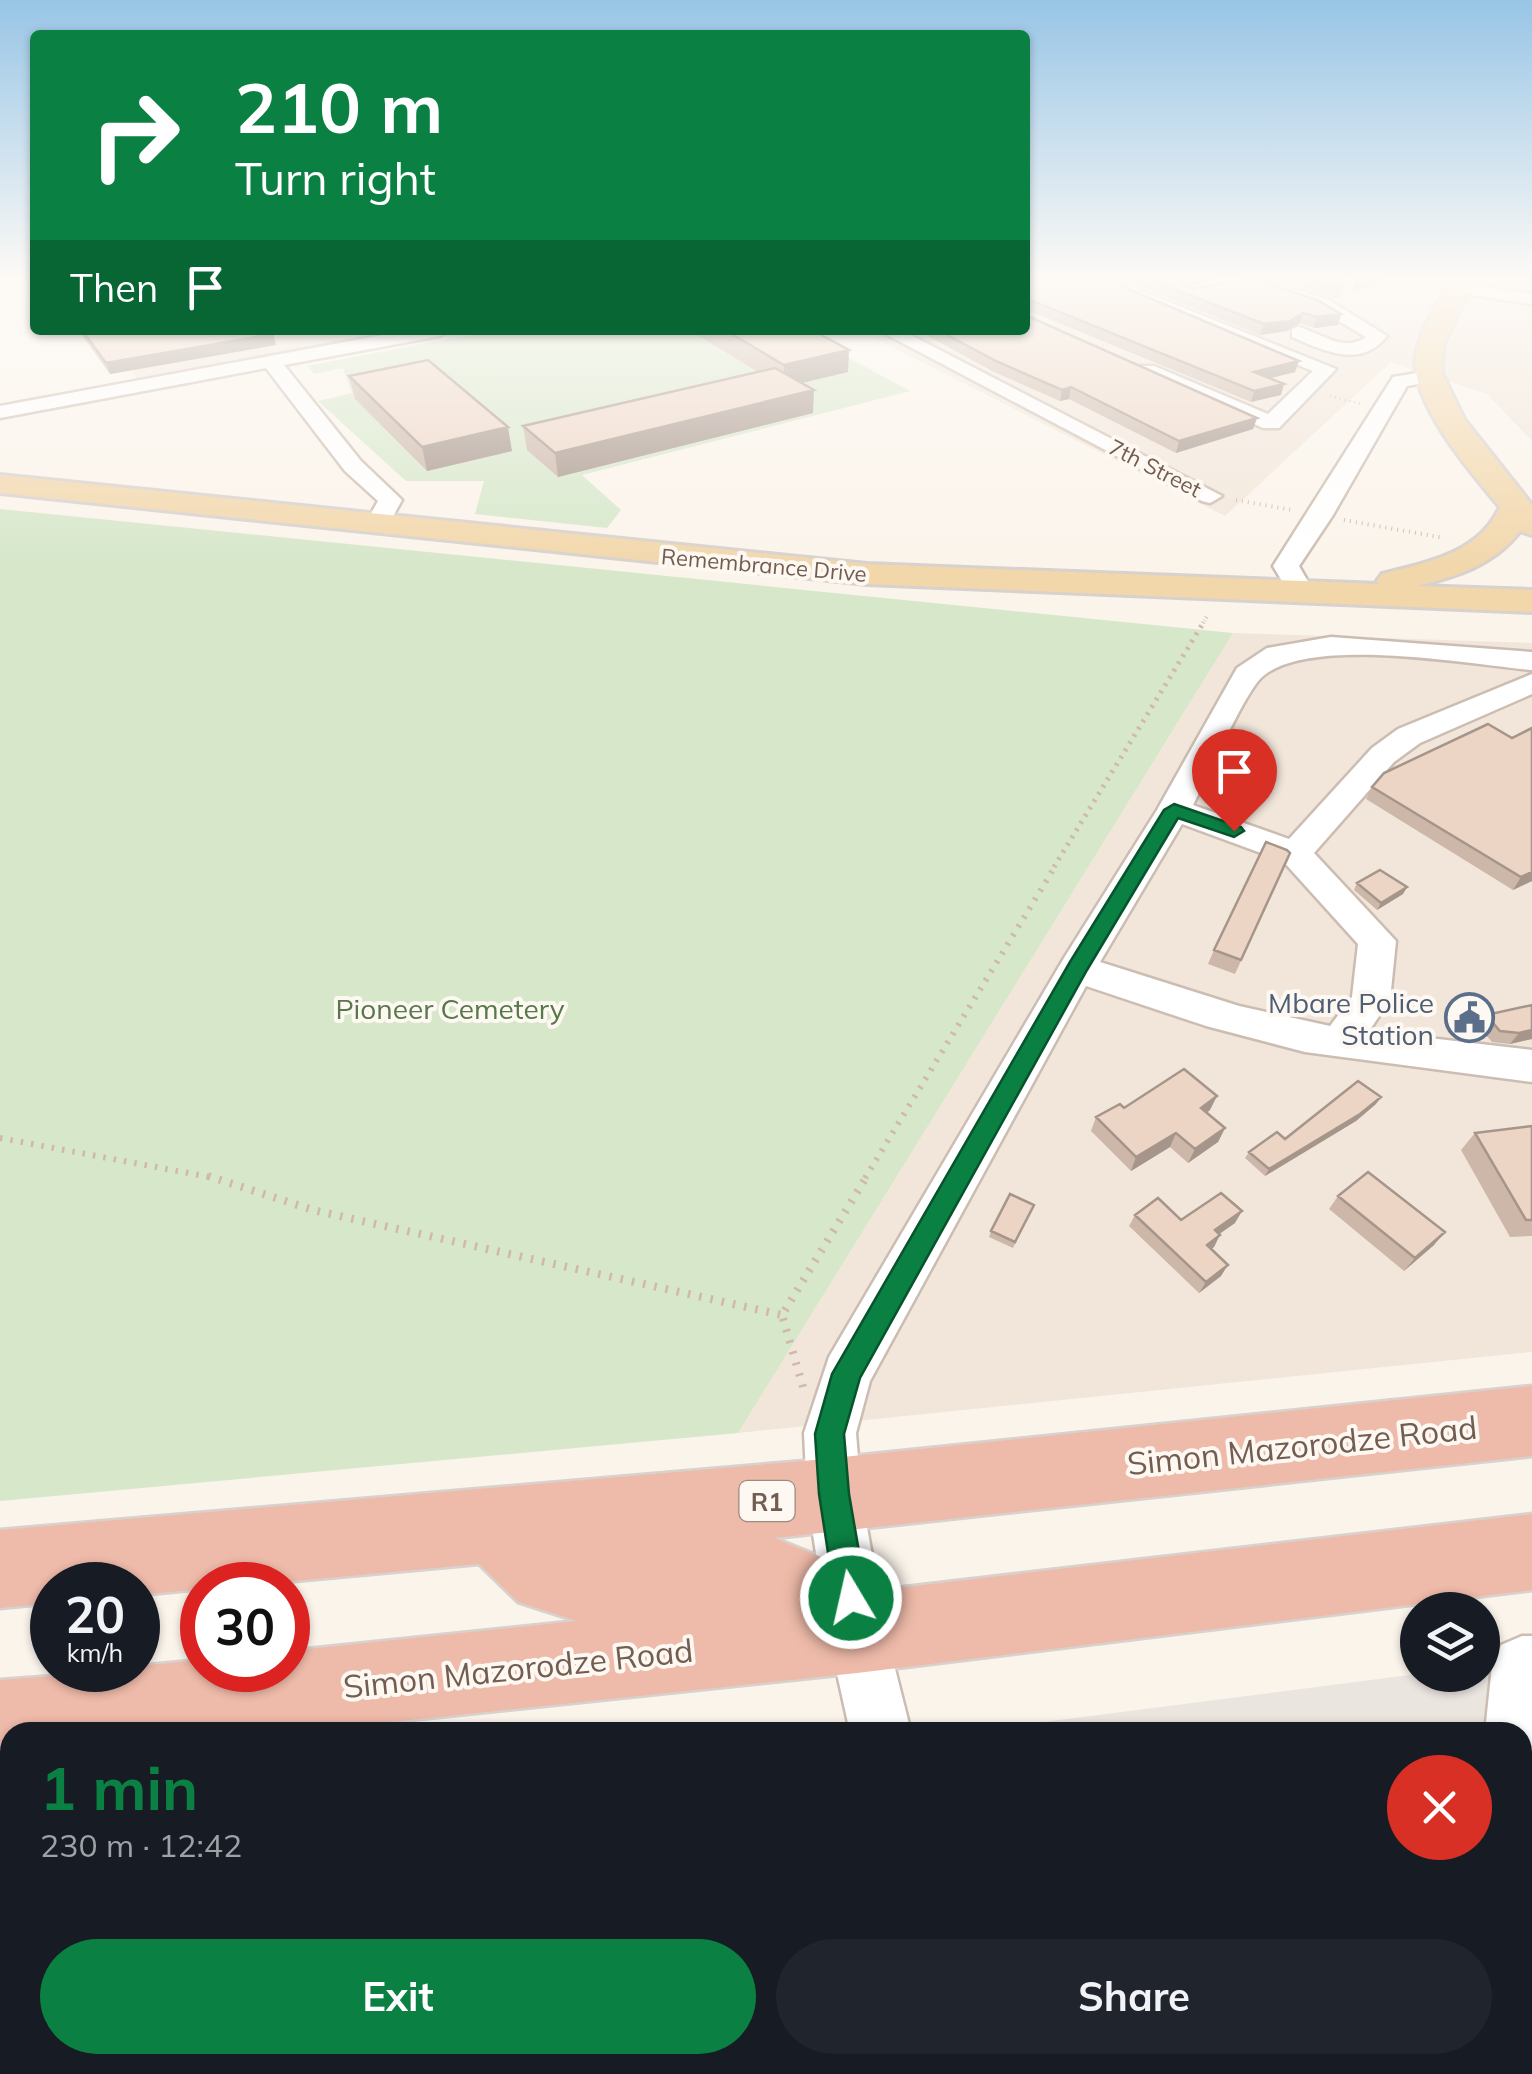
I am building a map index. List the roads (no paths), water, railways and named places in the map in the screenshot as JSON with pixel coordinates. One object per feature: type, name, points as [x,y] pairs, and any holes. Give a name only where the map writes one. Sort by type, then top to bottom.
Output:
[{"type":"highway","name":"Simon Mazorodze Road","points":[[0,1570],[834,1494],[1532,1420]]},
{"type":"highway","points":[[495,1525],[542,1574],[559,1582],[772,1576],[812,1592],[856,1634]]},
{"type":"highway","name":"Simon Mazorodze Road","points":[[0,1722],[856,1634],[1532,1552]]},
{"type":"main road","points":[[1344,593],[1451,565],[1499,541],[1527,508],[1447,414],[1443,375]]},
{"type":"main road","name":"Remembrance Drive","points":[[0,484],[867,574],[1532,602]]},
{"type":"street","points":[[0,412],[198,375]]},
{"type":"street","points":[[282,375],[352,466],[390,500],[377,524]]},
{"type":"street","name":"7th Street","points":[[974,375],[1210,496]]},
{"type":"street","points":[[1159,375],[1271,423],[1319,375]]},
{"type":"street","points":[[1301,592],[1286,566],[1321,515],[1400,380],[1443,375]]},
{"type":"street","points":[[878,1722],[856,1634],[834,1494],[830,1434],[847,1374],[1078,968],[1174,810],[1246,674],[1276,654],[1331,645],[1532,661]]},
{"type":"street","points":[[1295,852],[1383,755],[1409,736],[1532,683]]},
{"type":"street","points":[[1174,810],[1295,852],[1377,941],[1371,1000],[1339,1043]]},
{"type":"street","points":[[1078,968],[1214,1016],[1279,1033],[1532,1066]]},
{"type":"street","points":[[1517,1722],[1522,1666],[1532,1666]]},
{"type":"place","name":"Mbare Police Station","points":[[1469,1018]]},
{"type":"park label","name":"Pioneer Cemetery","points":[[450,1008]]}]
